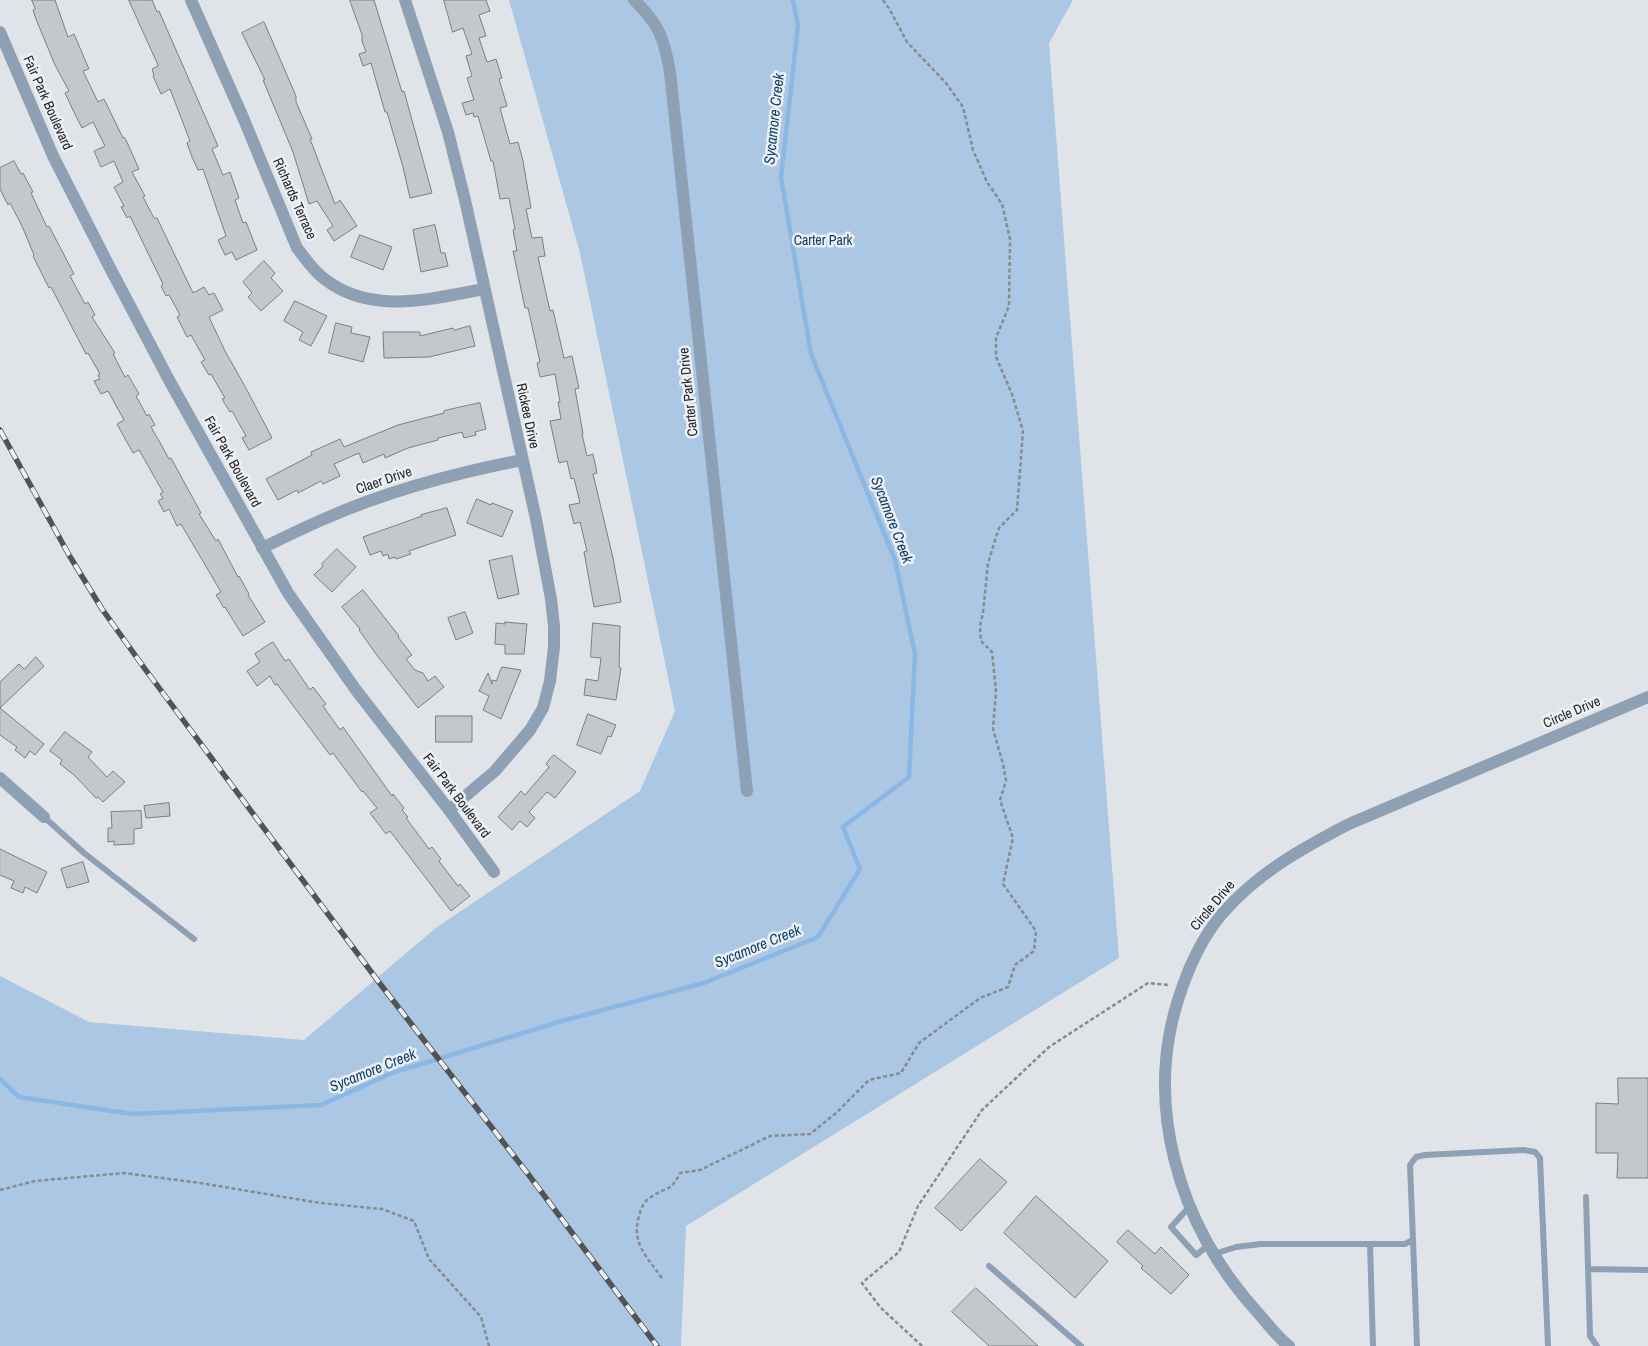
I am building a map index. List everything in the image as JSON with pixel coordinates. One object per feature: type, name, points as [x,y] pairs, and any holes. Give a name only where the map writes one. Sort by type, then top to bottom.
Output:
[{"type":"street","name":"Richards Terrace","points":[[192,0],[297,248],[321,276],[336,287],[357,296],[402,303],[484,289]]},
{"type":"street","name":"Rickee Drive","points":[[405,0],[448,132],[465,200],[552,599],[554,648],[550,681],[543,708],[530,730],[495,772],[449,810]]},
{"type":"street","name":"Carter Park Drive","points":[[641,2],[658,29],[665,46],[670,72],[747,791]]},
{"type":"street","name":"Fair Park Boulevard","points":[[0,32],[20,83],[62,173],[169,380],[288,593],[356,690],[449,810],[494,872]]},
{"type":"street","name":"Claer Drive","points":[[262,548],[326,518],[394,492],[475,469],[522,460]]},
{"type":"street","name":"Circle Drive","points":[[1286,1345],[1242,1296],[1211,1249],[1190,1206],[1176,1169],[1167,1127],[1164,1087],[1166,1049],[1174,1010],[1182,986],[1201,943],[1221,916],[1245,890],[1280,862],[1311,844],[1349,824],[1648,697]]},
{"type":"street","points":[[0,778],[44,818]]},
{"type":"lane","points":[[44,818],[84,853],[194,939]]},
{"type":"lane","points":[[1417,1346],[1410,1165],[1416,1157],[1524,1150],[1535,1152],[1540,1158],[1548,1346]]},
{"type":"lane","points":[[1586,1197],[1590,1336],[1596,1346]]},
{"type":"lane","points":[[1190,1206],[1171,1227],[1196,1255],[1211,1249],[1261,1244],[1404,1244],[1413,1240]]},
{"type":"lane","points":[[1370,1244],[1372,1346]]},
{"type":"lane","points":[[989,1266],[1080,1346]]},
{"type":"lane","points":[[1588,1269],[1648,1270]]},
{"type":"path","points":[[662,1278],[641,1250],[636,1227],[641,1207],[650,1197],[673,1186],[680,1173],[700,1170],[770,1136],[810,1134],[835,1114],[868,1080],[901,1073],[919,1043],[980,998],[1008,987],[1015,965],[1034,951],[1036,931],[1003,884],[1012,838],[1000,800],[1006,781],[1003,764],[992,729],[996,691],[992,652],[981,641],[980,626],[988,564],[999,528],[1017,510],[1023,431],[1012,394],[996,357],[996,338],[1009,306],[1010,239],[1002,204],[987,182],[973,150],[963,107],[946,83],[907,42],[883,0]]},
{"type":"path","points":[[922,1346],[880,1307],[862,1283],[899,1252],[918,1206],[982,1110],[1049,1047],[1148,983],[1182,986]]},
{"type":"path","points":[[0,1190],[35,1181],[124,1173],[200,1183],[320,1203],[382,1209],[414,1221],[429,1259],[481,1317],[489,1346]]},
{"type":"green space","name":"Carter Park","points":[[509,0],[1073,0],[1049,43],[1119,958],[686,1226],[681,1346],[0,1346],[0,976],[89,1022],[304,1040],[437,927],[640,791],[675,711],[580,253]]},
{"type":"building","points":[[32,0],[55,0],[68,37],[74,34],[89,69],[83,71],[98,102],[104,99],[123,138],[126,140],[139,169],[132,172],[154,218],[157,218],[193,293],[204,287],[209,295],[214,293],[223,310],[209,317],[225,351],[272,438],[249,450],[242,438],[246,436],[232,411],[230,412],[222,399],[225,398],[211,374],[209,375],[201,362],[205,360],[191,335],[187,337],[177,317],[180,315],[169,295],[166,296],[161,286],[163,284],[130,216],[127,218],[121,207],[124,206],[114,187],[123,182],[114,161],[101,167],[94,151],[105,146],[93,122],[82,128],[72,108],[65,93],[69,91],[55,65],[36,19]]},
{"type":"building","points":[[129,0],[152,0],[157,12],[159,11],[218,146],[212,149],[223,175],[230,172],[239,198],[235,200],[243,223],[246,222],[257,250],[236,260],[232,252],[225,255],[218,240],[226,236],[203,169],[198,170],[192,157],[187,143],[190,141],[170,89],[161,94],[153,76],[152,69],[158,66]]},
{"type":"building","points":[[350,0],[374,0],[402,92],[404,91],[432,193],[410,198],[403,167],[371,63],[363,66],[359,54],[366,52]]},
{"type":"building","points":[[444,0],[486,0],[490,11],[479,15],[486,36],[479,38],[487,62],[496,59],[502,78],[499,79],[507,106],[500,108],[510,144],[518,142],[523,161],[531,208],[526,209],[532,238],[542,237],[545,256],[538,257],[550,311],[553,310],[564,358],[572,356],[579,388],[575,389],[582,434],[587,456],[593,454],[597,473],[593,474],[613,558],[621,602],[594,607],[584,552],[587,551],[580,522],[574,524],[569,505],[580,503],[574,478],[571,479],[567,461],[559,463],[550,421],[561,419],[555,374],[540,377],[537,363],[540,362],[528,308],[525,308],[513,251],[517,251],[509,198],[500,199],[493,161],[491,161],[478,116],[474,117],[473,113],[466,115],[462,103],[474,100],[467,78],[472,76],[466,56],[472,54],[463,28],[453,32]]},
{"type":"building","points":[[264,22],[296,96],[296,102],[312,139],[310,139],[335,204],[340,200],[357,226],[334,241],[327,230],[333,226],[317,201],[309,204],[293,152],[263,80],[265,80],[242,33]]},
{"type":"building","points":[[14,161],[21,174],[23,173],[47,227],[49,226],[74,274],[70,276],[85,304],[88,302],[95,315],[92,317],[115,353],[113,354],[125,377],[128,375],[139,394],[136,396],[147,416],[149,414],[155,425],[151,427],[169,459],[171,458],[201,513],[199,514],[216,541],[218,539],[265,622],[243,636],[216,595],[221,592],[181,524],[177,526],[169,509],[164,512],[158,501],[163,498],[160,494],[163,492],[139,450],[133,453],[117,424],[124,420],[108,391],[101,394],[94,381],[100,379],[98,375],[100,374],[88,353],[86,354],[51,287],[49,288],[33,256],[22,226],[0,189],[0,168]]},
{"type":"building","points":[[435,225],[441,253],[445,253],[448,266],[421,272],[413,230]]},
{"type":"building","points":[[360,235],[392,247],[383,270],[351,257]]},
{"type":"building","points":[[264,261],[275,273],[271,278],[283,291],[261,311],[248,297],[252,293],[243,282]]},
{"type":"building","points":[[295,301],[327,316],[311,346],[299,340],[303,332],[284,321]]},
{"type":"building","points":[[336,323],[352,327],[351,333],[370,337],[363,362],[329,353]]},
{"type":"building","points":[[470,326],[475,346],[429,357],[384,358],[383,332],[420,332],[420,336]]},
{"type":"building","points":[[480,403],[486,429],[475,432],[476,435],[464,438],[462,432],[408,448],[385,458],[384,454],[363,463],[359,453],[334,464],[340,476],[323,484],[321,481],[298,493],[297,490],[278,500],[266,479],[312,455],[311,452],[340,439],[344,447],[398,425],[444,413],[444,411]]},
{"type":"building","points":[[477,499],[513,511],[502,537],[467,523]]},
{"type":"building","points":[[447,508],[456,535],[409,551],[411,554],[396,559],[395,557],[389,559],[388,554],[383,556],[381,551],[370,555],[363,537],[421,515]]},
{"type":"building","points":[[337,549],[356,567],[332,592],[314,575]]},
{"type":"building","points":[[512,556],[519,594],[498,599],[489,561]]},
{"type":"building","points":[[363,590],[412,655],[406,659],[415,670],[423,673],[428,681],[435,676],[444,687],[418,708],[342,607]]},
{"type":"building","points":[[465,612],[473,633],[456,640],[448,618]]},
{"type":"building","points":[[505,622],[527,624],[524,654],[505,654],[505,645],[495,644],[496,623],[505,624]]},
{"type":"building","points":[[593,623],[620,626],[619,667],[621,668],[616,700],[584,695],[586,679],[598,681],[601,658],[591,657]]},
{"type":"building","points":[[273,642],[285,661],[289,659],[310,690],[313,687],[326,704],[323,706],[340,730],[343,727],[392,796],[393,794],[404,808],[402,810],[408,817],[406,818],[429,849],[432,847],[441,859],[439,861],[458,886],[460,884],[470,896],[451,911],[390,831],[386,834],[370,813],[377,808],[362,792],[333,753],[330,755],[277,684],[275,685],[270,676],[257,686],[247,671],[260,662],[255,654]]},
{"type":"building","points":[[36,657],[44,666],[0,708],[0,682],[19,664],[24,669]]},
{"type":"building","points":[[502,667],[521,670],[501,719],[483,710],[489,696],[479,691],[488,673],[492,684],[492,680],[496,681]]},
{"type":"building","points":[[0,708],[44,744],[35,755],[30,751],[25,758],[15,750],[17,747],[0,735]]},
{"type":"building","points":[[588,714],[616,725],[611,737],[608,736],[601,754],[577,745]]},
{"type":"building","points":[[436,716],[472,716],[472,742],[436,742]]},
{"type":"building","points":[[65,732],[92,752],[88,757],[107,777],[113,771],[125,782],[103,802],[98,797],[96,798],[74,775],[60,764],[62,760],[50,751]]},
{"type":"building","points":[[554,755],[576,772],[555,798],[547,792],[529,812],[535,818],[527,827],[520,821],[512,830],[498,817],[521,791],[525,795],[549,767],[546,764]]},
{"type":"building","points":[[169,803],[170,816],[146,818],[144,806]]},
{"type":"building","points":[[141,811],[142,828],[134,829],[134,844],[114,845],[114,841],[108,842],[108,828],[112,828],[111,812]]},
{"type":"building","points":[[0,849],[47,872],[37,893],[25,887],[23,893],[11,888],[14,881],[0,875]]},
{"type":"building","points":[[83,862],[89,882],[67,888],[61,869]]},
{"type":"building","points":[[1618,1078],[1648,1078],[1648,1178],[1617,1178],[1618,1153],[1596,1153],[1596,1103],[1618,1104]]},
{"type":"building","points":[[980,1159],[1007,1182],[961,1231],[935,1208]]},
{"type":"building","points":[[1036,1196],[1108,1261],[1075,1298],[1004,1233]]},
{"type":"building","points":[[1128,1230],[1155,1254],[1161,1247],[1189,1275],[1171,1294],[1141,1268],[1143,1266],[1117,1242]]},
{"type":"building","points":[[976,1288],[1038,1346],[989,1346],[952,1312]]},
{"type":"waterway","name":"Sycamore Creek","points":[[0,1079],[19,1097],[132,1114],[321,1105],[392,1073],[562,1021],[704,983],[818,937],[860,869],[843,827],[909,777],[915,654],[895,560],[811,354],[781,177],[798,25],[793,0]]},
{"type":"railway","points":[[0,430],[69,555],[102,609],[145,669],[381,985],[528,1174],[657,1346]]}]
